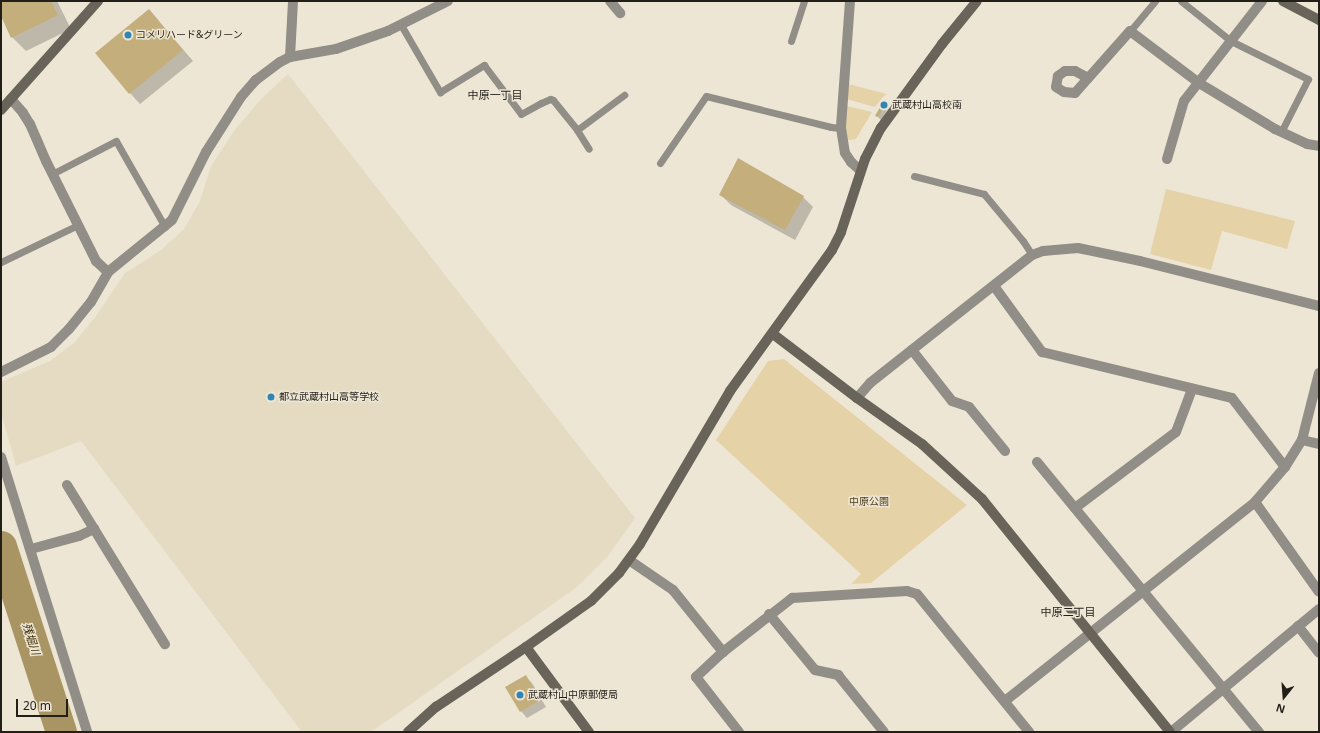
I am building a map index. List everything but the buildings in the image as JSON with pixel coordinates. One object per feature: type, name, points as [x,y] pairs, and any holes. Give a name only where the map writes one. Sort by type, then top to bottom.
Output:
[{"type":"street","points":[[1,110],[98,1]]},
{"type":"street","points":[[290,58],[293,1]]},
{"type":"street","points":[[1,372],[50,347],[69,329],[91,302],[108,272],[165,227],[177,212],[199,164],[241,97],[265,73],[290,58],[336,49],[388,31],[448,1]]},
{"type":"street","points":[[610,1],[620,13]]},
{"type":"street","points":[[850,1],[841,128],[842,144],[845,153],[851,162],[861,171]]},
{"type":"street","points":[[408,732],[436,707],[526,647],[591,601],[619,573],[640,544],[727,396],[832,250],[841,232],[870,148],[892,112],[942,44],[977,1]]},
{"type":"street","points":[[1167,159],[1184,101],[1262,1]]},
{"type":"street","points":[[1283,1],[1319,20]]},
{"type":"street","points":[[1088,78],[1130,32],[1199,83],[1281,132],[1307,144],[1319,146]]},
{"type":"street","points":[[11,99],[18,105],[26,118],[52,174],[96,261],[108,272]]},
{"type":"street","points":[[857,398],[870,384],[912,350],[1032,255],[1043,250],[1078,248],[1169,268],[1319,306]]},
{"type":"street","points":[[994,286],[1042,352],[1192,390],[1232,398],[1285,467]]},
{"type":"street","points":[[773,334],[857,398],[922,444],[982,499],[1171,732],[1319,609]]},
{"type":"street","points":[[912,350],[952,401],[969,407],[1005,451]]},
{"type":"street","points":[[1005,701],[1254,502],[1285,467],[1302,440],[1319,373]]},
{"type":"street","points":[[1075,508],[1176,432],[1192,390]]},
{"type":"street","points":[[1302,440],[1319,444]]},
{"type":"street","points":[[1,457],[87,732]]},
{"type":"street","points":[[1037,462],[1259,732]]},
{"type":"street","points":[[67,485],[165,644]]},
{"type":"street","points":[[1254,502],[1319,592]]},
{"type":"street","points":[[31,549],[79,536],[94,529]]},
{"type":"street","points":[[629,560],[672,590],[723,652]]},
{"type":"street","points":[[739,732],[696,677],[723,652],[792,598],[880,591],[912,592],[917,594],[1029,732]]},
{"type":"street","points":[[770,614],[815,670],[838,675],[884,732]]},
{"type":"street","points":[[1298,626],[1319,653]]},
{"type":"street","points":[[526,647],[589,732]]},
{"type":"lane","points":[[791,41],[804,1]]},
{"type":"lane","points":[[1130,32],[1156,1]]},
{"type":"lane","points":[[1181,1],[1231,41],[1308,79],[1281,132]]},
{"type":"lane","points":[[401,24],[440,92],[484,65],[521,114],[541,102],[550,99],[553,100],[577,130],[589,149]]},
{"type":"lane","points":[[577,130],[624,95]]},
{"type":"lane","points":[[660,163],[706,96],[841,128]]},
{"type":"lane","points":[[52,174],[116,141],[165,227]]},
{"type":"lane","points":[[914,176],[984,194],[1024,241],[1032,255]]},
{"type":"lane","points":[[1,262],[78,225]]},
{"type":"shaded area","name":"都立武蔵村山高等学校","points":[[288,74],[635,518],[608,556],[577,587],[371,732],[302,732],[81,441],[16,466],[1,412],[1,382],[50,361],[74,343],[96,316],[125,273],[161,250],[184,229],[200,201],[211,166],[234,131],[262,98]]},
{"type":"green space","points":[[848,84],[887,94],[875,107],[846,99]]},
{"type":"green space","points":[[847,106],[872,112],[856,139],[851,140],[846,140],[845,134]]},
{"type":"green space","points":[[1166,189],[1295,221],[1287,249],[1222,231],[1211,270],[1150,254]]},
{"type":"green space","name":"中原公園","points":[[784,359],[967,505],[871,583],[851,584],[861,574],[716,440],[768,361]]},
{"type":"waterway","name":"残堀川","points":[[1,546],[61,732]]},
{"type":"place","name":"コメリハード&グリーン","points":[[128,35]]},
{"type":"place","name":"武蔵村山高校南","points":[[884,105]]},
{"type":"place","name":"都立武蔵村山高等学校","points":[[271,397]]},
{"type":"place","name":"武蔵村山中原郵便局","points":[[520,695]]},
{"type":"district","name":"中原一丁目","points":[[495,95]]},
{"type":"district","name":"中原二丁目","points":[[1068,612]]}]
